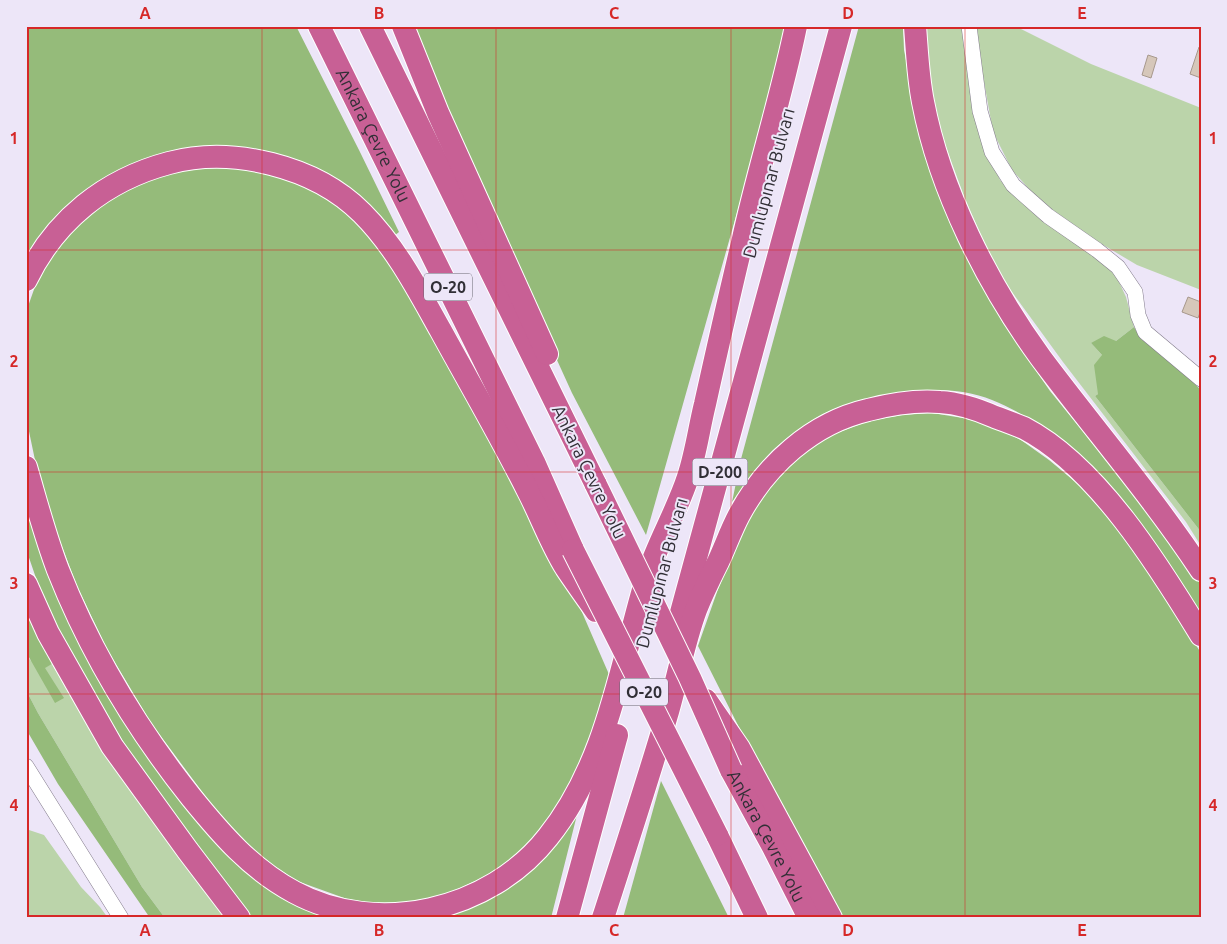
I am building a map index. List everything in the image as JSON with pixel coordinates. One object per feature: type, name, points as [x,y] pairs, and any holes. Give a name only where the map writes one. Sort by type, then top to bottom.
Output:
[{"type":"highway","name":"Ankara Çevre Yolu","points":[[319,26],[534,462],[569,558],[620,645],[757,918]]},
{"type":"highway","name":"Ankara Çevre Yolu","points":[[370,26],[690,678],[731,770],[809,918]]},
{"type":"highway","points":[[403,26],[438,113],[559,380],[576,448]]},
{"type":"highway","points":[[26,467],[58,569],[79,619],[108,675],[175,777],[215,828],[261,872],[302,897],[330,907],[361,913],[389,914],[422,911],[453,903],[488,888],[512,872],[548,838],[584,783],[600,745],[648,572],[688,477],[746,223],[796,26]]},
{"type":"highway","name":"Dumlupınar Bulvarı","points":[[567,918],[812,26]]},
{"type":"highway","name":"Dumlupınar Bulvarı","points":[[598,918],[841,26]]},
{"type":"highway","points":[[916,26],[923,101],[935,150],[949,189],[978,256],[1002,299],[1040,357],[1179,537],[1201,570]]},
{"type":"highway","points":[[26,280],[36,260],[59,229],[86,203],[117,182],[147,169],[182,160],[214,157],[250,159],[298,173],[326,186],[360,212],[380,233],[395,253],[445,338],[518,473],[569,558]]},
{"type":"highway","points":[[603,918],[653,762],[700,602],[740,514],[760,483],[781,458],[802,440],[825,426],[853,413],[883,406],[939,402],[968,406],[1024,429],[1052,446],[1073,464],[1106,498],[1136,535],[1175,592],[1201,635]]},
{"type":"highway","points":[[26,584],[48,633],[112,746],[239,918]]},
{"type":"highway","points":[[690,678],[739,748],[831,918]]},
{"type":"highway","points":[[717,835],[747,918]]},
{"type":"street","points":[[969,26],[980,112],[992,152],[1013,186],[1048,216],[1118,267],[1134,292],[1138,315],[1145,332],[1201,379]]},
{"type":"street","points":[[26,766],[121,918]]},
{"type":"green space","points":[[26,26],[296,26],[399,232],[394,236],[312,169],[159,156],[26,262]]},
{"type":"green space","points":[[409,26],[787,26],[742,195],[646,535],[572,393],[491,215]]},
{"type":"green space","points":[[859,26],[903,26],[904,50],[916,112],[964,250],[1003,323],[1050,391],[1157,523],[1201,584],[1201,617],[1058,437],[1009,408],[974,394],[954,391],[912,391],[870,398],[832,410],[801,428],[772,451],[732,502],[741,459]]},
{"type":"green space","points":[[924,26],[965,26],[979,129],[1000,180],[1044,221],[1114,271],[1126,297],[1134,327],[1116,341],[1091,343],[1102,355],[1098,394],[1095,396],[1201,532],[1201,546],[1186,522],[1063,362],[996,270],[964,196],[943,139],[926,67]]},
{"type":"green space","points":[[974,26],[1015,26],[1091,64],[1201,108],[1201,290],[1137,265],[1100,243],[1040,201],[1012,170],[993,132]]},
{"type":"green space","points":[[213,166],[238,168],[286,178],[339,203],[394,264],[568,580],[611,679],[576,785],[542,832],[501,869],[445,895],[411,902],[378,904],[347,899],[297,881],[253,852],[229,828],[151,723],[107,649],[77,586],[40,484],[26,417],[26,312],[37,281],[53,255],[74,229],[97,207],[126,189],[159,175]]},
{"type":"green space","points":[[1134,327],[1141,339],[1171,361],[1201,390],[1201,532],[1095,396],[1098,394],[1094,365],[1102,355],[1091,343],[1104,336],[1116,341]]},
{"type":"green space","points":[[932,413],[990,425],[1021,440],[1079,485],[1130,545],[1201,653],[1201,918],[840,918],[753,755],[698,646],[751,507],[807,448],[834,434],[869,421],[902,415]]},
{"type":"green space","points":[[26,510],[40,548],[175,791],[338,918],[251,918],[130,753],[65,645],[36,578],[26,549]]},
{"type":"green space","points":[[26,607],[52,664],[45,668],[64,698],[55,703],[26,652]]},
{"type":"green space","points":[[26,652],[30,660],[45,667],[52,664],[86,723],[226,918],[165,918],[142,887],[38,713],[26,690]]},
{"type":"green space","points":[[26,690],[142,887],[165,918],[150,918],[58,784],[26,729]]},
{"type":"green space","points":[[661,781],[729,918],[623,918]]},
{"type":"green space","points":[[580,803],[551,918],[440,918],[485,900]]},
{"type":"green space","points":[[26,829],[44,835],[81,887],[108,918],[26,918]]},
{"type":"building","points":[[1199,47],[1201,47],[1201,78],[1190,74]]},
{"type":"building","points":[[1148,55],[1157,58],[1151,78],[1142,75]]},
{"type":"building","points":[[1188,297],[1201,302],[1198,318],[1182,312]]}]
